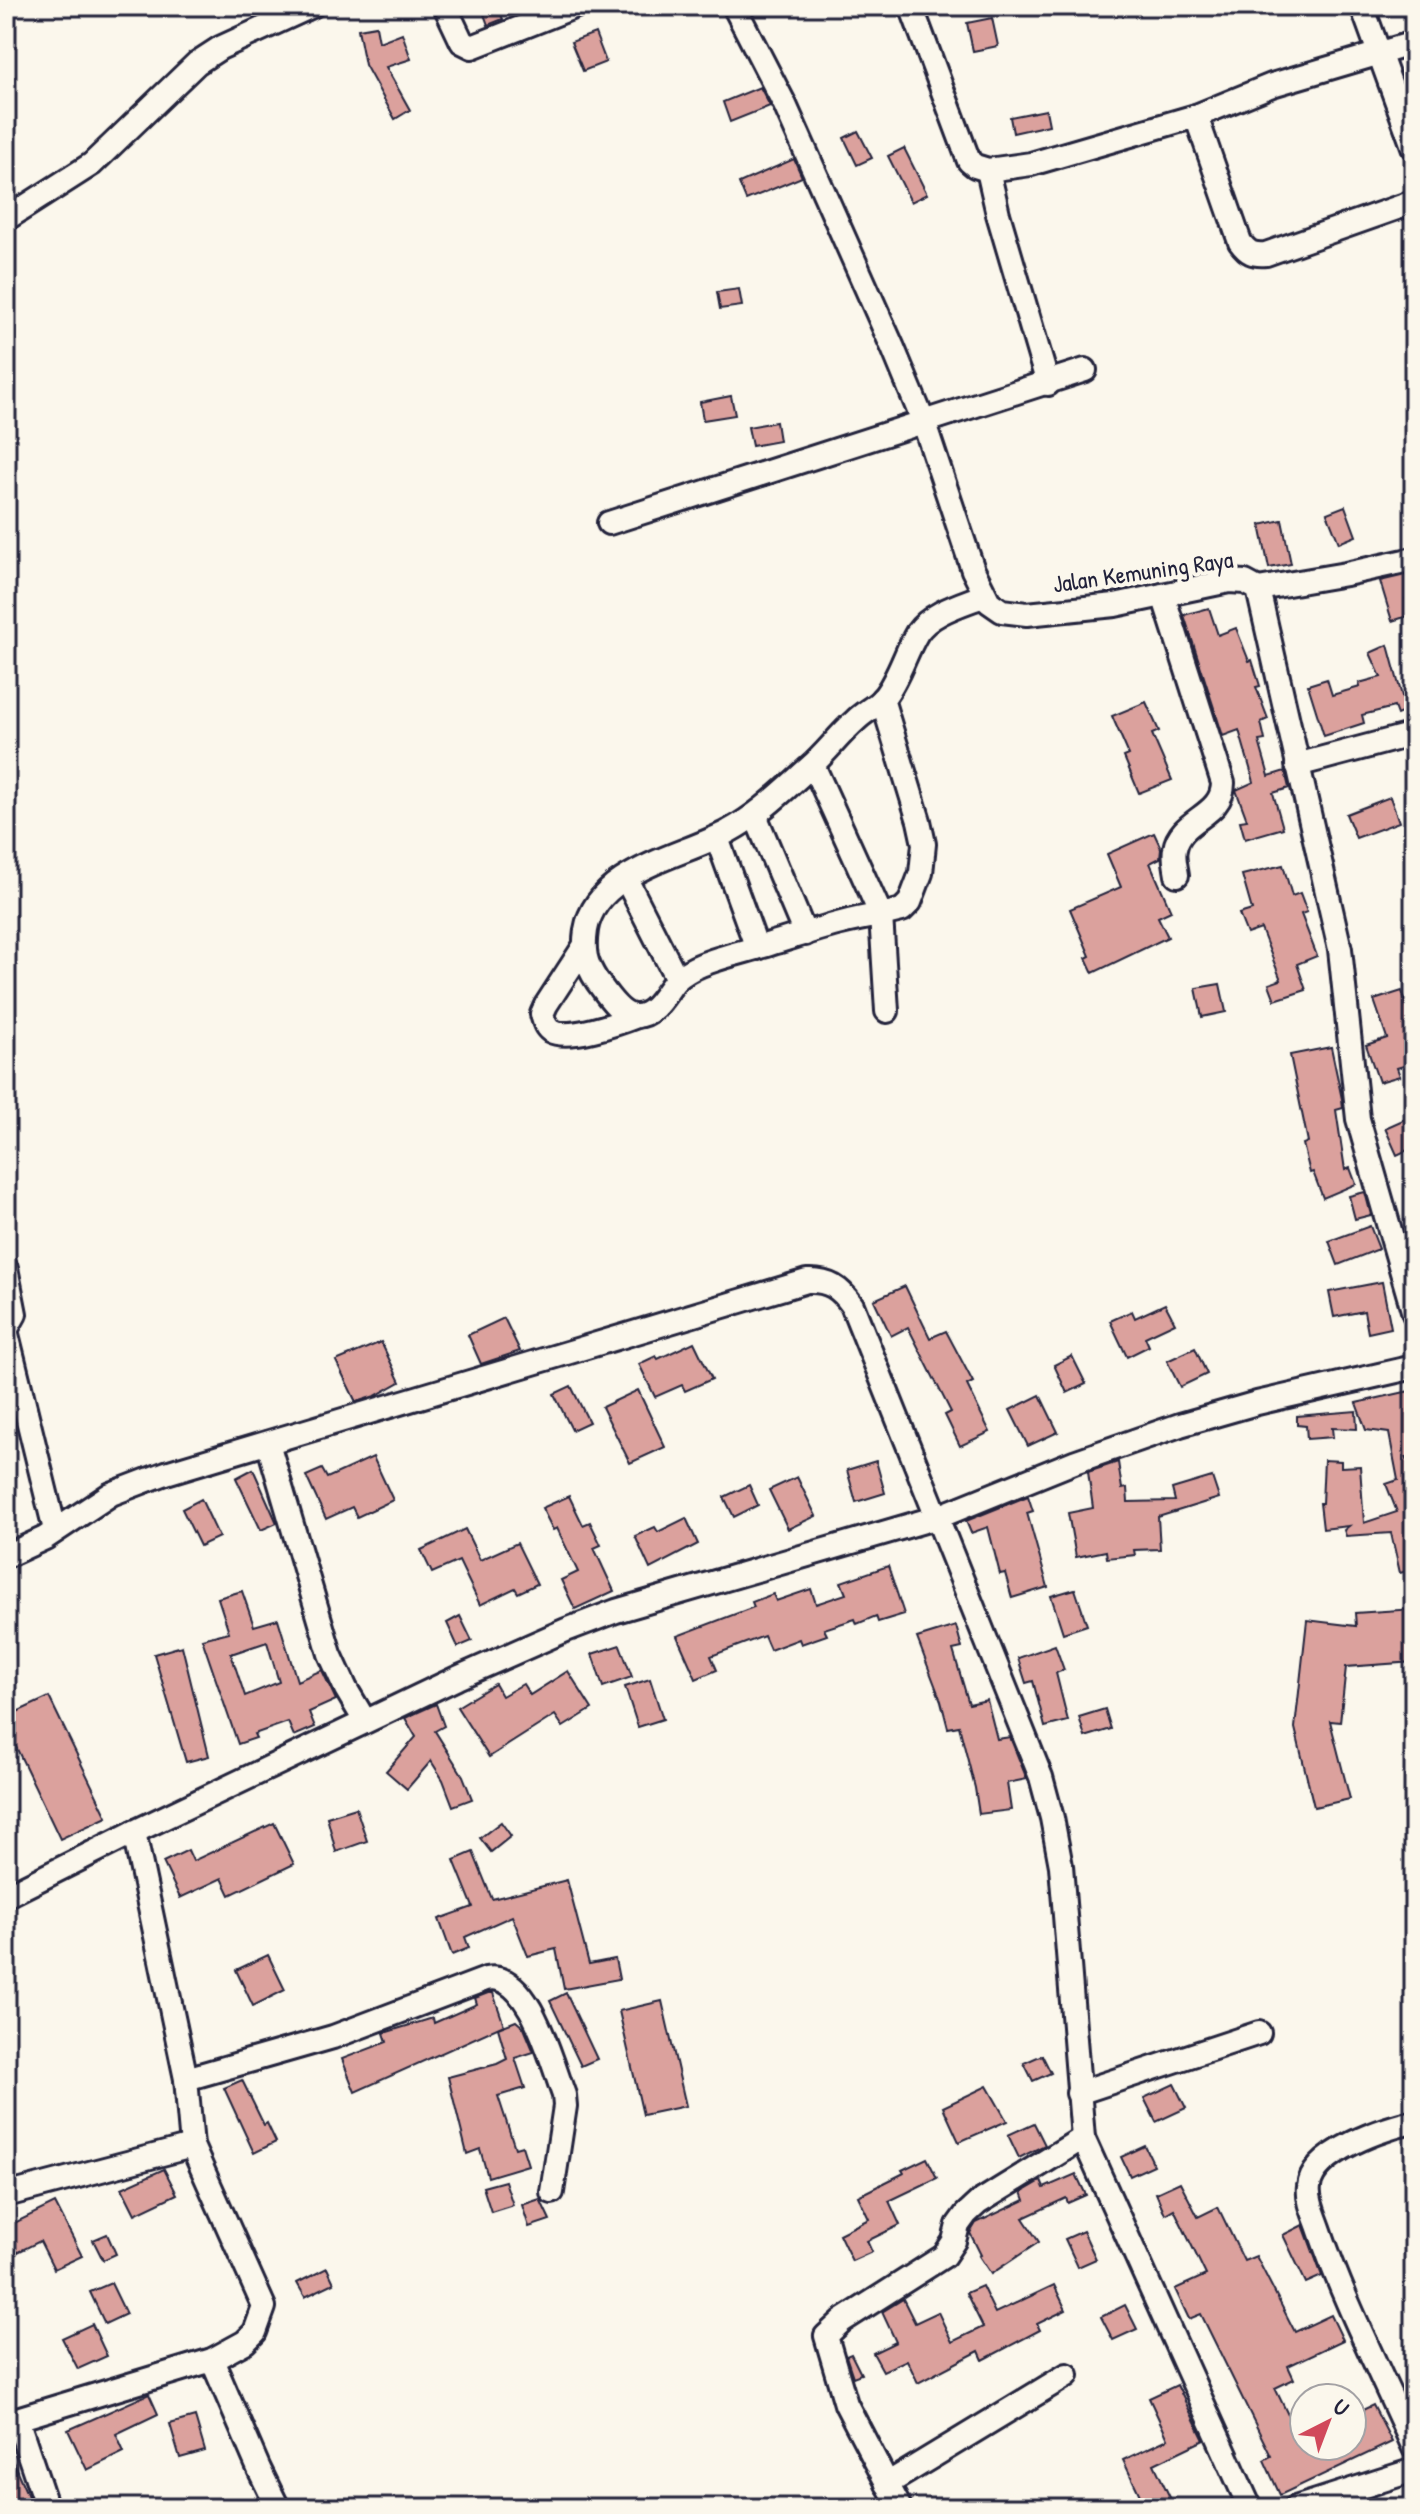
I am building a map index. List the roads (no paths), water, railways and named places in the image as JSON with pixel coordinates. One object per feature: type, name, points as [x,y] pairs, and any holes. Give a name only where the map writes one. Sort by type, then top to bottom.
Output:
[{"type":"street","points":[[6,219],[92,164],[188,71],[220,48],[312,6]]},
{"type":"street","points":[[445,6],[462,42],[472,47],[576,6]]},
{"type":"street","points":[[734,6],[785,105],[924,423],[973,570],[985,595],[937,615],[917,633],[902,667],[882,699],[755,815],[717,838],[689,847],[608,890],[596,903],[587,924],[583,948],[542,1014],[548,1028],[553,1032],[575,1033],[610,1026],[646,1014],[662,1000],[677,979],[700,965],[847,920],[902,910],[910,902],[921,873],[924,844],[882,699]]},
{"type":"street","points":[[911,6],[969,161],[988,170],[1031,164],[1196,116],[1272,85],[1414,43]]},
{"type":"street","points":[[1362,6],[1414,149]]},
{"type":"street","points":[[1196,116],[1240,242],[1246,251],[1255,255],[1266,254],[1414,200]]},
{"type":"street","points":[[988,170],[1048,384]]},
{"type":"street","points":[[609,523],[1085,370]]},
{"type":"street","points":[[1258,589],[1414,559]]},
{"type":"street","name":"Jalan Kemuning Raya","points":[[985,595],[992,605],[1002,611],[1027,614],[1115,605],[1229,581],[1245,582],[1258,589],[1340,949],[1358,1119],[1414,1314]]},
{"type":"street","points":[[1163,595],[1223,783],[1219,802],[1186,828],[1179,838],[1174,850],[1177,875]]},
{"type":"street","points":[[1297,765],[1414,734]]},
{"type":"street","points":[[813,765],[881,915],[887,1011]]},
{"type":"street","points":[[755,815],[805,934]]},
{"type":"street","points":[[717,838],[757,948]]},
{"type":"street","points":[[626,879],[677,979]]},
{"type":"street","points":[[583,948],[591,972],[603,989],[625,1013],[637,1016]]},
{"type":"street","points":[[6,1268],[15,1314],[6,1330],[55,1530]]},
{"type":"street","points":[[6,1556],[45,1538],[111,1494],[166,1473],[807,1281],[820,1280],[832,1284],[845,1294],[852,1305],[1041,1777],[1061,1866],[1083,2138],[1250,2508]]},
{"type":"street","points":[[6,1896],[365,1721],[566,1630],[616,1611],[938,1517],[1074,1462],[1180,1425],[1257,1403],[1414,1367]]},
{"type":"street","points":[[268,1443],[330,1654],[365,1721]]},
{"type":"street","points":[[47,2508],[11,2419],[212,2360],[245,2342],[255,2332],[264,2307],[192,2146],[186,2079],[134,1832]]},
{"type":"street","points":[[186,2079],[333,2037],[486,1979],[503,1979],[520,1991],[536,2020],[564,2095],[552,2192]]},
{"type":"street","points":[[1078,2093],[1259,2033]]},
{"type":"street","points":[[1414,2122],[1392,2126],[1334,2154],[1318,2169],[1309,2186],[1311,2204],[1333,2267],[1414,2448]]},
{"type":"street","points":[[900,2508],[846,2404],[826,2336],[842,2321],[944,2256],[954,2241],[958,2225],[978,2203],[1083,2138]]},
{"type":"street","points":[[6,2195],[192,2146]]},
{"type":"street","points":[[212,2360],[278,2508]]},
{"type":"street","points":[[887,2484],[1067,2375]]},
{"type":"street","points":[[1295,2508],[1414,2470]]}]
